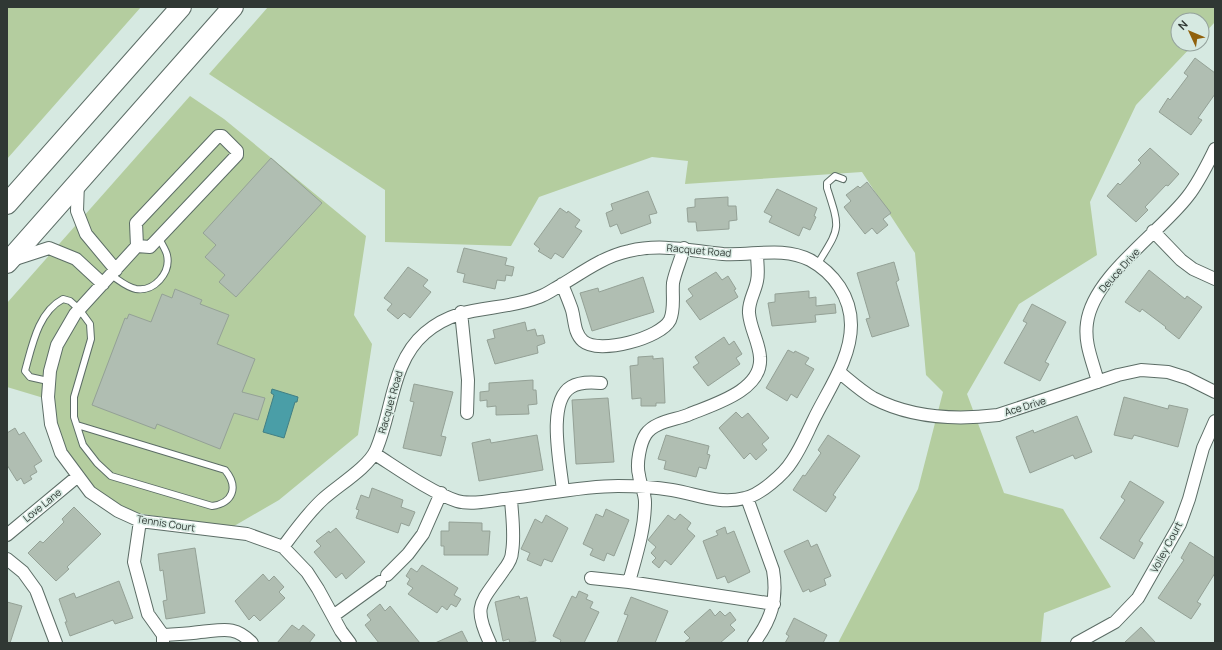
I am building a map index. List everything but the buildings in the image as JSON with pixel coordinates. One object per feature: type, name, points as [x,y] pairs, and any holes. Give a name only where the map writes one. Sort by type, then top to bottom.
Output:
[{"type":"highway","points":[[7,204],[181,7]]},
{"type":"highway","points":[[8,262],[233,7]]},
{"type":"street","points":[[218,136],[222,136],[237,151],[237,155],[150,247],[137,246],[136,223],[218,136]]},
{"type":"street","name":"Deuce Drive","points":[[1098,382],[1087,341],[1086,323],[1091,305],[1101,288],[1153,231],[1188,197],[1215,149]]},
{"type":"street","points":[[78,182],[77,211],[86,234],[110,276]]},
{"type":"street","points":[[1153,231],[1181,260],[1193,269],[1215,279]]},
{"type":"street","name":"Tennis Court","points":[[137,246],[79,309],[68,324],[57,345],[48,381],[48,410],[54,436],[64,458],[90,492],[104,503],[140,521],[247,534],[283,547],[314,583],[350,643]]},
{"type":"street","name":"Racquet Road","points":[[655,247],[684,248],[723,254],[757,254],[779,252],[805,258],[834,278],[848,307],[851,330],[848,346],[839,372],[792,462],[768,485],[747,498],[718,500],[700,498],[671,490],[608,486],[511,499],[458,502],[414,479],[375,454],[404,360],[416,342],[426,332],[439,323],[461,312],[519,304],[542,296],[600,262],[624,252],[655,247]]},
{"type":"street","points":[[8,262],[49,248],[76,259],[110,276]]},
{"type":"street","points":[[562,284],[572,310],[575,329],[583,341],[589,345],[603,347],[633,341],[656,332],[670,320],[672,312],[673,282],[684,248]]},
{"type":"street","points":[[629,582],[638,549],[643,518],[645,500],[638,473],[638,464],[646,434],[654,427],[669,420],[688,415],[736,393],[746,387],[757,376],[760,366],[760,356],[748,312],[757,281],[757,254]]},
{"type":"street","points":[[461,312],[468,380],[466,413]]},
{"type":"street","name":"Ace Drive","points":[[839,372],[873,398],[918,414],[932,416],[977,417],[998,414],[1128,372],[1152,370],[1168,372],[1187,378],[1215,392]]},
{"type":"street","points":[[563,491],[556,419],[557,407],[560,400],[571,387],[591,382],[601,383]]},
{"type":"street","name":"Volley Court","points":[[1077,643],[1115,622],[1128,611],[1138,598],[1180,524],[1189,499],[1203,448],[1215,421]]},
{"type":"street","points":[[283,547],[308,515],[375,454]]},
{"type":"street","name":"Love Lane","points":[[7,535],[78,476]]},
{"type":"street","points":[[333,616],[384,578],[408,554],[423,534],[441,493]]},
{"type":"street","points":[[747,498],[773,570],[775,583],[774,604],[765,628],[754,643]]},
{"type":"street","points":[[490,643],[481,624],[481,606],[484,598],[506,566],[512,552],[511,499]]},
{"type":"street","points":[[140,521],[134,562],[148,614],[163,639],[220,629],[232,630],[244,634],[252,643]]},
{"type":"street","points":[[7,559],[23,572],[36,590],[56,643]]},
{"type":"street","points":[[591,578],[629,582],[774,604]]},
{"type":"lane","points":[[817,265],[837,228],[837,221],[827,188],[827,182],[834,176],[843,179]]},
{"type":"lane","points":[[110,276],[136,289],[145,289],[155,284],[164,276],[167,267],[167,255],[159,238]]},
{"type":"lane","points":[[48,381],[30,377],[25,371],[35,336],[43,318],[57,302],[63,299],[70,301],[79,309],[90,324],[91,339],[74,397],[77,425],[83,444],[97,463],[111,476],[212,506],[221,504],[229,499],[232,489],[232,478],[225,470],[77,425]]},
{"type":"green space","points":[[7,7],[141,7],[7,159]]},
{"type":"green space","points":[[268,7],[1215,7],[1215,22],[1210,27],[1210,12],[1170,12],[1170,52],[1186,52],[1136,105],[1090,202],[1097,255],[1019,304],[967,394],[1004,493],[1063,509],[1111,587],[1044,613],[1041,643],[838,643],[918,489],[943,392],[926,375],[915,253],[862,172],[685,184],[688,161],[652,157],[539,197],[511,246],[385,242],[385,190],[209,74]]},
{"type":"green space","points":[[190,96],[224,119],[366,236],[354,315],[372,344],[358,435],[279,500],[229,529],[115,509],[75,479],[47,399],[7,387],[7,303]]},
{"type":"water","points":[[272,389],[298,397],[297,402],[295,402],[284,438],[263,432],[274,395],[271,393]]}]
